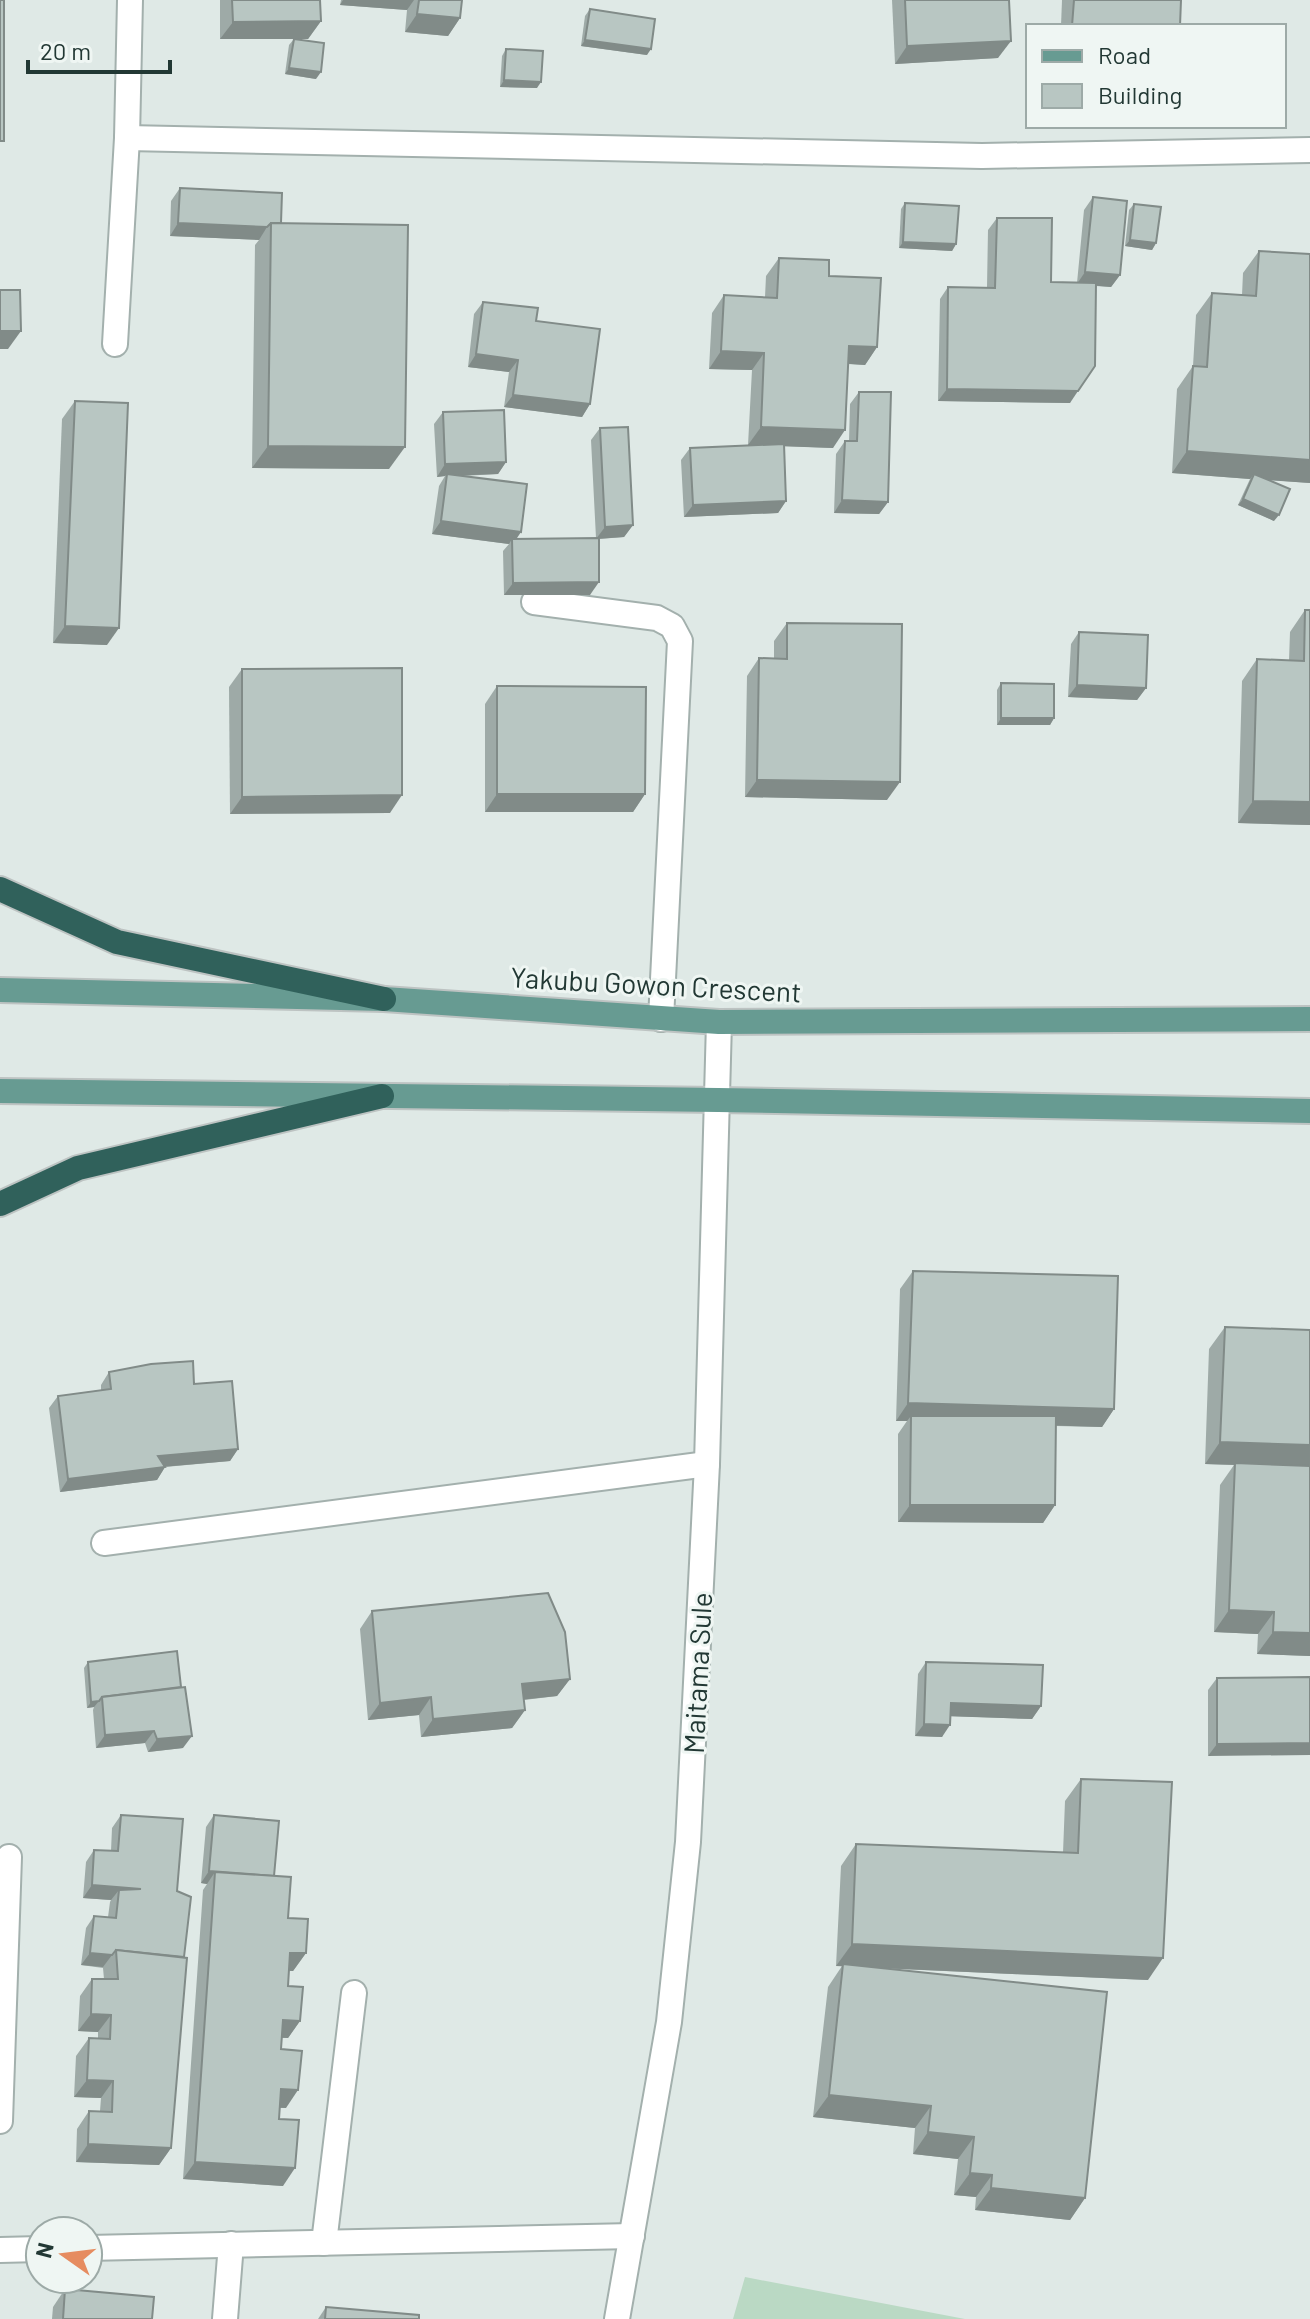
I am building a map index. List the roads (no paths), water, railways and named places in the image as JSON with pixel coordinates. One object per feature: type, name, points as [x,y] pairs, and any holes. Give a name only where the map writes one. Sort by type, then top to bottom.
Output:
[{"type":"highway","points":[[0,889],[117,942],[384,999]]},
{"type":"highway","points":[[0,1204],[78,1168],[382,1096]]},
{"type":"main road","name":"Yakubu Gowon Crescent","points":[[0,990],[384,999],[719,1022],[1310,1019]]},
{"type":"main road","points":[[0,1091],[1310,1111]]},
{"type":"street","points":[[115,344],[127,138],[130,0]]},
{"type":"street","points":[[127,138],[982,156],[1310,150]]},
{"type":"street","points":[[534,602],[657,618],[672,626],[680,641],[661,1019]]},
{"type":"street","name":"Maitama Sule","points":[[617,2319],[669,2022],[688,1842],[707,1464],[719,1022]]},
{"type":"street","points":[[104,1543],[707,1464]]},
{"type":"street","points":[[0,2121],[9,1857]]},
{"type":"street","points":[[324,2243],[354,1993]]},
{"type":"street","points":[[104,2248],[632,2236]]},
{"type":"street","points":[[225,2319],[231,2244]]},
{"type":"street","points":[[0,2250],[24,2249]]}]
